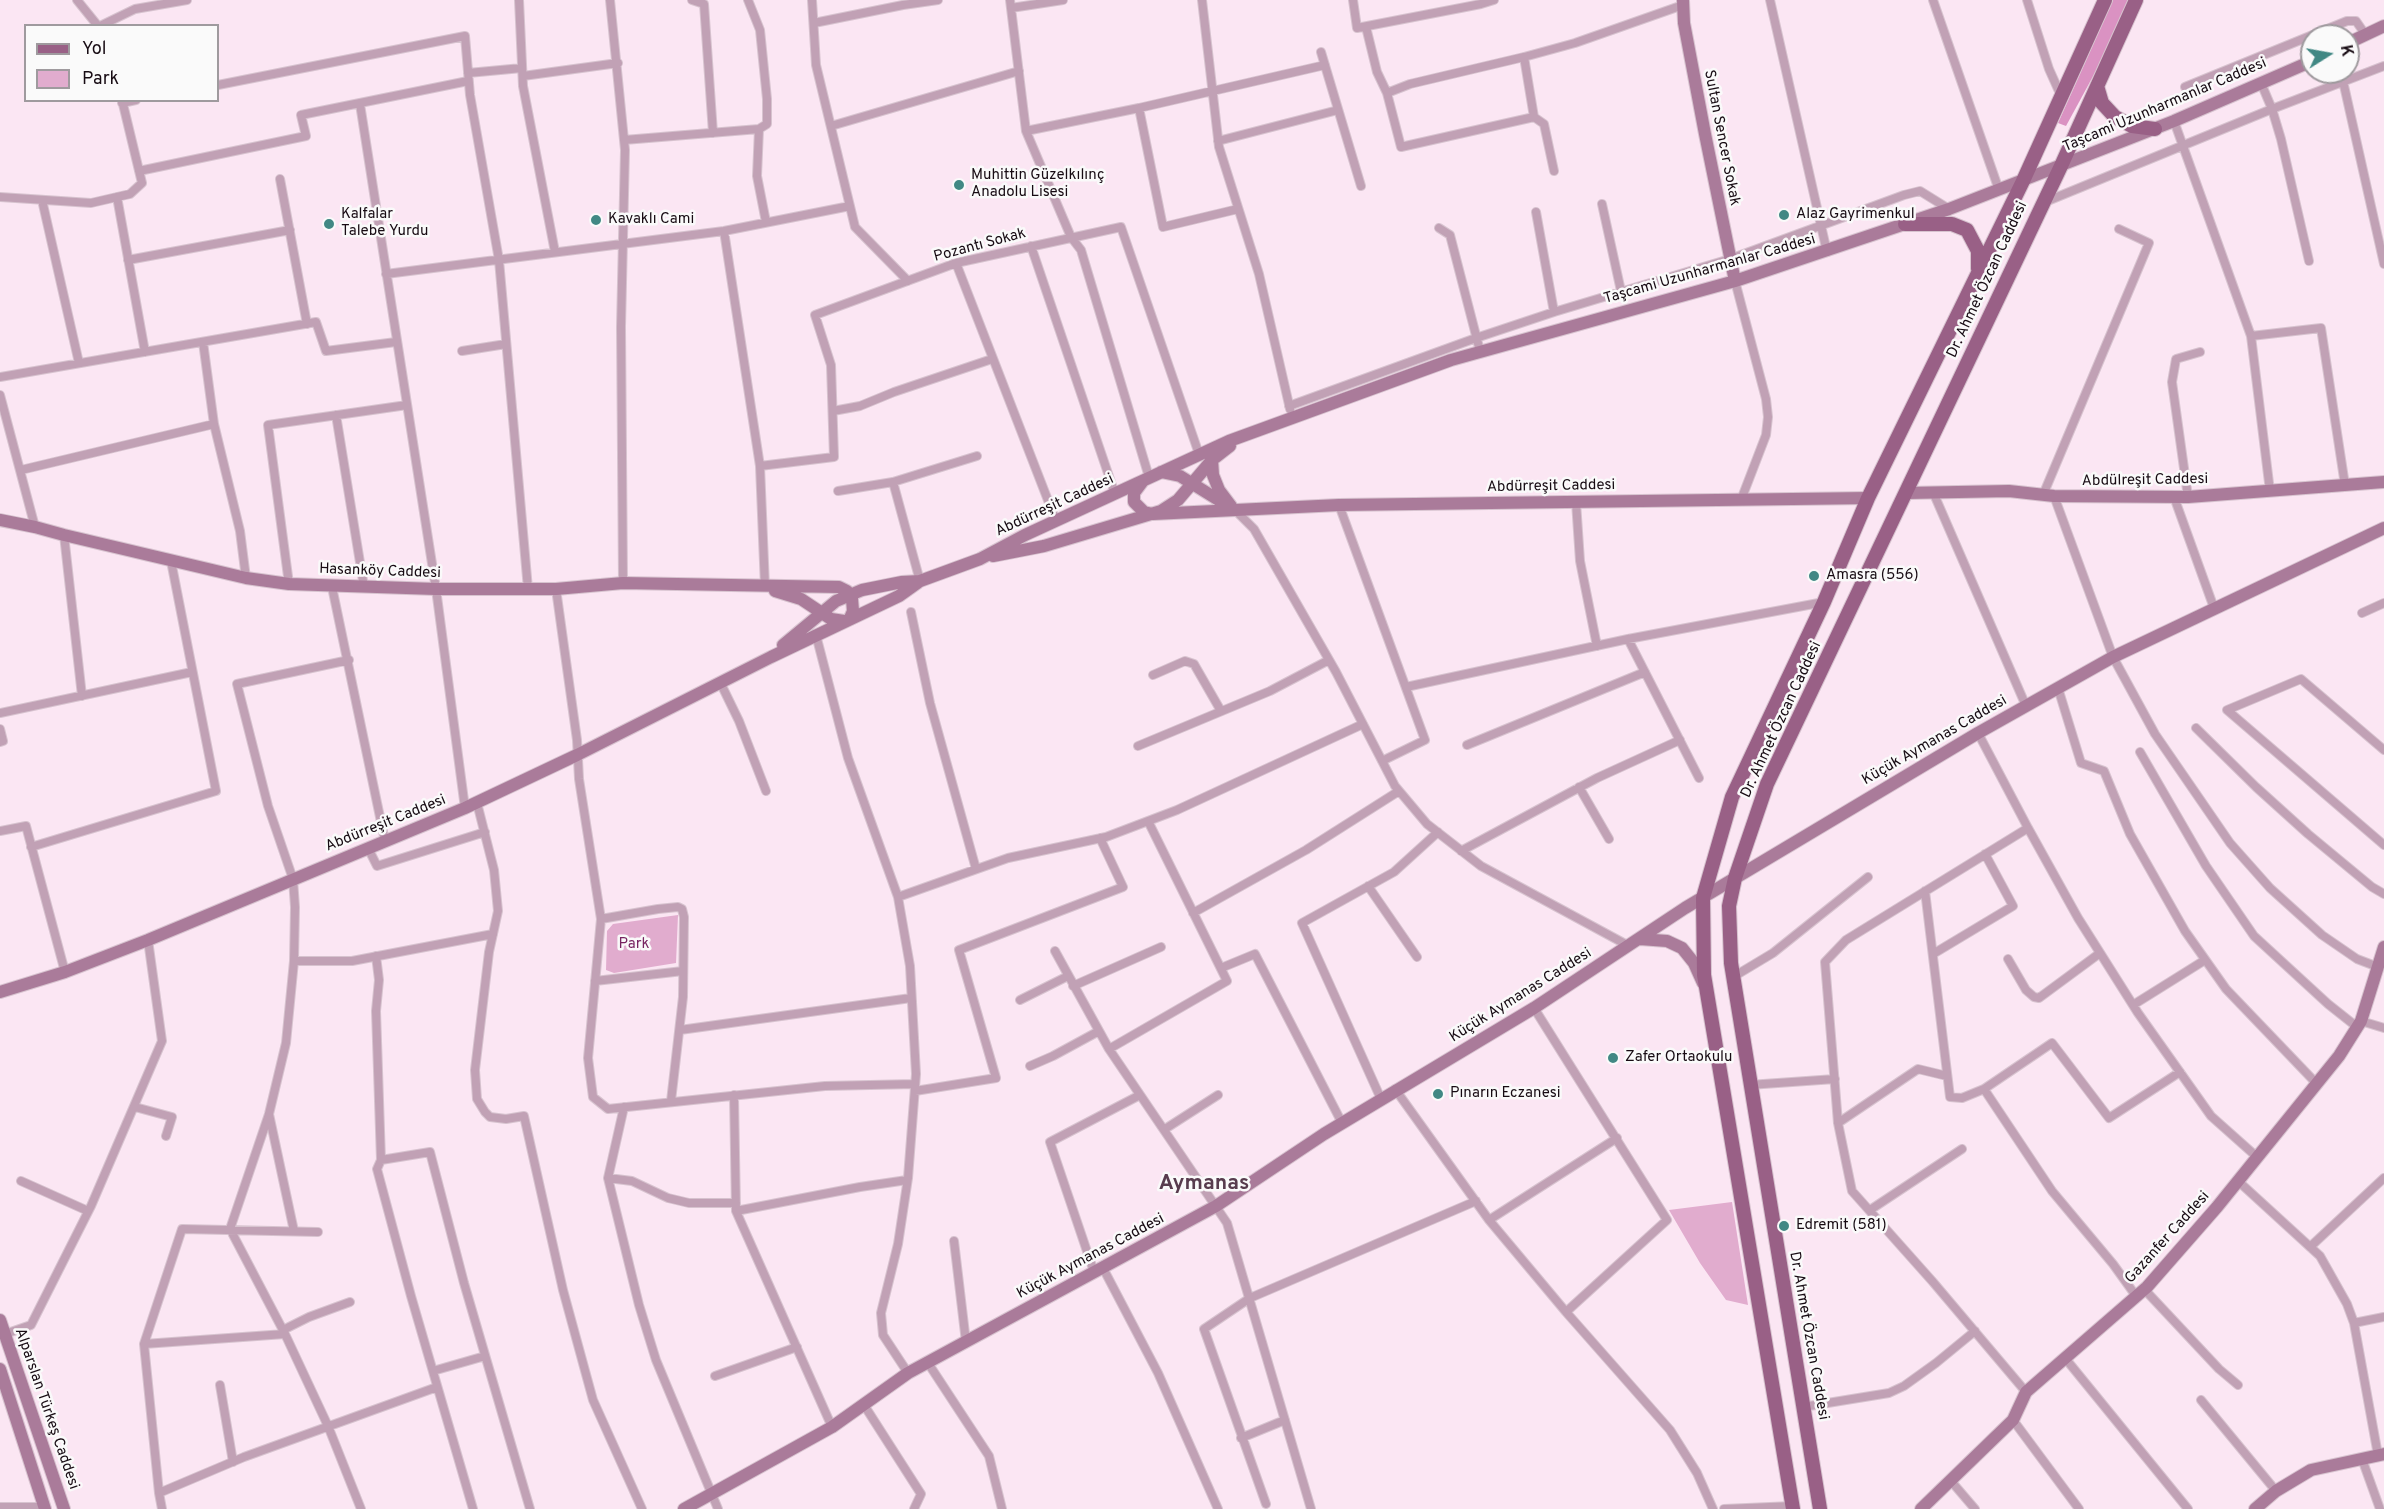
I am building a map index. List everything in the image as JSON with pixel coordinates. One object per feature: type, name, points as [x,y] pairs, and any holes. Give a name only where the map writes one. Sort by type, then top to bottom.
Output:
[{"type":"main road","name":"Dr. Ahmet Özcan Caddesi","points":[[1793,1508],[1706,990],[1703,898],[1732,797],[1824,602],[1868,498],[2023,181],[2105,0]]},
{"type":"main road","name":"Dr. Ahmet Özcan Caddesi","points":[[1820,1509],[1749,1085],[1733,976],[1729,906],[1735,878],[1767,784],[2061,166],[2136,0]]},
{"type":"main road","points":[[2097,86],[2102,103],[2115,117],[2132,126],[2155,129]]},
{"type":"main road","points":[[1905,224],[1952,224],[1967,230],[1978,251],[1978,275]]},
{"type":"street","points":[[77,0],[97,24]]},
{"type":"street","points":[[103,24],[135,9],[187,0]]},
{"type":"street","points":[[519,0],[522,72],[555,252]]},
{"type":"street","points":[[610,0],[624,140],[621,327],[623,583]]},
{"type":"street","points":[[692,0],[704,4],[713,133]]},
{"type":"street","points":[[624,140],[759,129],[767,124],[760,30],[748,0]]},
{"type":"street","points":[[812,0],[816,65],[855,226],[908,281]]},
{"type":"street","points":[[814,23],[903,2],[938,0]]},
{"type":"street","points":[[1063,0],[1011,4],[1026,131],[1071,237],[1081,250],[1147,479]]},
{"type":"street","points":[[1202,0],[1218,141],[1259,274],[1292,420]]},
{"type":"street","points":[[1353,0],[1357,28],[1494,0]]},
{"type":"street","points":[[1770,0],[1827,252]]},
{"type":"street","points":[[1932,0],[2000,190]]},
{"type":"street","points":[[2027,0],[2049,69],[2062,98]]},
{"type":"street","points":[[1387,93],[1410,84],[1575,43],[1683,3]]},
{"type":"street","name":"Sultan Sencer Sokak","points":[[1683,3],[1688,45],[1735,281]]},
{"type":"street","points":[[2184,87],[2347,21],[2356,21],[2365,34]]},
{"type":"street","points":[[2360,37],[2384,26]]},
{"type":"street","points":[[1366,27],[1377,72],[1387,93],[1401,147],[1534,117]]},
{"type":"street","points":[[219,85],[465,36],[468,77],[499,260],[528,589]]},
{"type":"street","points":[[1321,52],[1361,186]]},
{"type":"street","points":[[1524,57],[1534,117],[1544,124],[1554,171]]},
{"type":"street","points":[[139,171],[306,136],[301,115],[360,104],[468,77],[618,63]]},
{"type":"street","points":[[1026,131],[1139,108],[1324,65]]},
{"type":"street","name":"Taşcami Uzunharmanlar Caddesi","points":[[1161,472],[1199,454],[1437,365],[1479,351],[1735,281],[1827,252],[1949,209],[2175,121],[2300,66]]},
{"type":"street","points":[[2360,75],[2384,66]]},
{"type":"street","points":[[831,126],[1019,71]]},
{"type":"street","points":[[2261,83],[2272,109],[2309,261]]},
{"type":"street","points":[[2042,202],[2335,84]]},
{"type":"street","points":[[2344,84],[2384,264]]},
{"type":"street","points":[[0,197],[91,202],[130,194],[142,183],[122,102]]},
{"type":"street","points":[[360,104],[436,589],[465,808]]},
{"type":"street","points":[[1139,108],[1163,226],[1238,208]]},
{"type":"street","points":[[1218,141],[1338,110]]},
{"type":"street","points":[[2175,121],[2251,336],[2270,491]]},
{"type":"street","points":[[759,129],[757,176],[766,222]]},
{"type":"street","points":[[280,179],[307,324]]},
{"type":"street","points":[[1289,406],[1476,338],[1621,291],[1730,259],[1920,191],[1949,209]]},
{"type":"street","points":[[117,197],[145,352]]},
{"type":"street","points":[[42,200],[78,363]]},
{"type":"street","points":[[1602,204],[1621,291]]},
{"type":"street","points":[[386,274],[724,231],[850,206]]},
{"type":"street","points":[[1536,212],[1554,312]]},
{"type":"street","name":"Pozantı Sokak","points":[[833,411],[831,365],[815,315],[956,263],[1121,227],[1199,454]]},
{"type":"street","points":[[1439,228],[1450,235],[1479,351]]},
{"type":"street","points":[[2119,229],[2149,243],[2049,496],[2113,657],[2155,734],[2230,843],[2270,888],[2322,935],[2357,959],[2378,968]]},
{"type":"street","points":[[128,260],[290,230]]},
{"type":"street","points":[[724,231],[760,466],[765,587]]},
{"type":"street","points":[[1031,246],[1115,494]]},
{"type":"street","points":[[956,263],[1056,521]]},
{"type":"street","points":[[1735,281],[1766,399],[1768,417],[1766,435],[1741,500]]},
{"type":"street","points":[[0,377],[316,322],[326,351],[396,342]]},
{"type":"street","points":[[2251,336],[2321,328],[2345,485]]},
{"type":"street","points":[[203,342],[214,424],[240,531],[246,578]]},
{"type":"street","points":[[462,351],[506,344]]},
{"type":"street","points":[[2188,497],[2172,382],[2176,360],[2200,352]]},
{"type":"street","points":[[760,466],[834,457],[833,411],[860,406],[992,359]]},
{"type":"street","points":[[0,395],[35,527]]},
{"type":"street","points":[[289,584],[268,425],[407,405]]},
{"type":"street","points":[[336,415],[364,587]]},
{"type":"street","points":[[21,470],[214,424]]},
{"type":"street","name":"Taşcami Uzunharmanlar Caddesi","points":[[1153,514],[1172,505],[1212,460],[1244,437]]},
{"type":"street","points":[[838,491],[893,482],[977,456]]},
{"type":"street","points":[[1212,460],[1219,490],[1254,529],[1329,660],[1399,791],[1427,824],[1480,866],[1634,943],[1667,941],[1682,948],[1694,963],[1706,990]]},
{"type":"street","points":[[1161,472],[1174,473],[1212,498],[1234,509]]},
{"type":"street","name":"Abdürreşit Caddesi","points":[[771,657],[845,591],[920,581],[980,559],[1161,472]]},
{"type":"street","name":"Abdürreşit Caddesi","points":[[1147,479],[1134,493],[1134,502],[1144,512],[1153,514]]},
{"type":"street","points":[[893,482],[920,581]]},
{"type":"street","name":"Abdülreşit Caddesi","points":[[1907,493],[2009,491],[2049,496],[2188,497],[2384,482]]},
{"type":"street","points":[[1934,492],[2026,706]]},
{"type":"street","points":[[2174,497],[2214,608]]},
{"type":"street","name":"Abdürreşit Caddesi","points":[[980,559],[1030,549],[1153,514],[1339,505],[1868,498]]},
{"type":"street","points":[[1576,502],[1580,561],[1597,646]]},
{"type":"street","points":[[1339,505],[1425,740],[1382,761]]},
{"type":"street","name":"Hasanköy Caddesi","points":[[0,520],[246,578],[289,584],[556,590],[623,583],[845,591]]},
{"type":"street","name":"Küçük Aymanas Caddesi","points":[[684,1509],[832,1427],[908,1373],[1216,1206],[1395,1089],[1534,1008],[1735,878],[1978,733],[2113,657],[2384,528]]},
{"type":"street","points":[[64,535],[82,696]]},
{"type":"street","points":[[32,847],[216,791],[171,561]]},
{"type":"street","name":"Abdürreşit Caddesi","points":[[0,992],[65,972],[148,940],[477,803],[721,684],[847,619],[898,596],[920,581]]},
{"type":"street","points":[[332,586],[385,841]]},
{"type":"street","name":"Hasanköy Caddesi","points":[[765,587],[801,599],[831,619],[847,619]]},
{"type":"street","points":[[556,590],[579,779],[601,920],[588,1058],[593,1097],[608,1109],[825,1086],[915,1088],[996,1078],[959,950],[1123,887],[1100,838]]},
{"type":"street","points":[[845,591],[853,608],[847,619]]},
{"type":"street","points":[[801,599],[807,613],[803,630]]},
{"type":"street","points":[[1406,687],[1628,639],[1824,602]]},
{"type":"street","points":[[2362,613],[2384,603]]},
{"type":"street","points":[[911,612],[930,703],[976,869]]},
{"type":"street","points":[[816,635],[848,758],[898,897],[910,966],[915,1088],[908,1180],[898,1244],[881,1313],[884,1335],[908,1373]]},
{"type":"street","points":[[1628,639],[1699,778]]},
{"type":"street","points":[[349,660],[237,684],[268,806],[293,879],[295,908],[294,962],[286,1043],[269,1114],[230,1229],[284,1332],[328,1426],[361,1509]]},
{"type":"street","points":[[1138,746],[1269,691],[1329,660]]},
{"type":"street","points":[[1153,675],[1185,662],[1194,664],[1221,711]]},
{"type":"street","points":[[0,713],[192,672]]},
{"type":"street","points":[[1467,746],[1645,672]]},
{"type":"street","points":[[2384,750],[2301,679],[2227,710],[2384,845]]},
{"type":"street","points":[[721,684],[739,721],[766,791]]},
{"type":"street","points":[[2058,688],[2081,763],[2104,771],[2130,834],[2185,931],[2226,990],[2317,1084]]},
{"type":"street","points":[[898,897],[1008,858],[1100,838],[1148,821],[1177,810],[1363,724]]},
{"type":"street","points":[[2196,728],[2299,826],[2372,887],[2384,894]]},
{"type":"street","points":[[0,729],[3,741],[0,742]]},
{"type":"street","points":[[1978,733],[2028,828],[2100,953],[2133,1005],[2211,1116],[2257,1157]]},
{"type":"street","points":[[1461,851],[1579,787],[1680,740]]},
{"type":"street","points":[[2140,752],[2206,866],[2254,936],[2359,1024],[2384,1028]]},
{"type":"street","points":[[1579,787],[1609,839]]},
{"type":"street","points":[[1193,913],[1306,850],[1399,791]]},
{"type":"street","points":[[477,803],[494,870],[498,911],[475,1071],[477,1099],[490,1117],[506,1119],[524,1116],[563,1290],[593,1400],[642,1509]]},
{"type":"street","points":[[1109,1049],[1227,981],[1148,821]]},
{"type":"street","points":[[0,831],[26,826],[65,972]]},
{"type":"street","points":[[2026,1392],[1852,1191],[1838,1123],[1825,962],[1846,940],[2028,828]]},
{"type":"street","points":[[368,848],[377,866],[485,832]]},
{"type":"street","points":[[1381,1099],[1302,923],[1394,872],[1438,832]]},
{"type":"street","points":[[1934,954],[2013,906],[1985,854]]},
{"type":"street","points":[[1733,976],[1773,953],[1868,877]]},
{"type":"street","points":[[1368,886],[1417,957]]},
{"type":"street","points":[[1924,891],[1934,954],[1950,1097],[1962,1098],[1984,1089],[2052,1043],[2109,1118],[2180,1072]]},
{"type":"street","points":[[601,920],[658,909],[678,907],[682,909],[684,917],[680,1030],[671,1101]]},
{"type":"street","points":[[294,962],[352,961],[493,934]]},
{"type":"street","points":[[5,1334],[31,1325],[88,1210],[162,1041],[148,940]]},
{"type":"street","points":[[1073,986],[1161,947]]},
{"type":"street","name":"Gazanfer Caddesi","points":[[1921,1509],[2013,1420],[2026,1392],[2140,1293],[2238,1181],[2339,1056],[2359,1024],[2384,947]]},
{"type":"street","points":[[1055,951],[1109,1049],[1227,1223],[1311,1509]]},
{"type":"street","points":[[2008,959],[2026,990],[2039,998],[2044,997],[2100,953]]},
{"type":"street","points":[[1221,968],[1255,954],[1342,1123]]},
{"type":"street","points":[[376,957],[380,980],[376,1011],[381,1160],[378,1169],[472,1509]]},
{"type":"street","points":[[2133,1005],[2205,960]]},
{"type":"street","points":[[595,981],[683,971]]},
{"type":"street","points":[[1020,1000],[1068,976]]},
{"type":"street","points":[[680,1030],[911,998]]},
{"type":"street","points":[[1534,1008],[1667,1220],[1566,1312]]},
{"type":"street","points":[[1030,1066],[1099,1031]]},
{"type":"street","points":[[1838,1123],[1918,1069],[1947,1076]]},
{"type":"street","points":[[1749,1085],[1835,1079]]},
{"type":"street","points":[[1395,1089],[1490,1220],[1566,1312],[1670,1430],[1697,1473],[1713,1509]]},
{"type":"street","points":[[1984,1089],[2052,1191],[2113,1264],[2140,1293],[2238,1385]]},
{"type":"street","points":[[734,1095],[736,1207],[832,1427]]},
{"type":"street","points":[[1140,1095],[1050,1142],[1098,1270],[1158,1373],[1218,1509]]},
{"type":"street","points":[[1165,1129],[1218,1095]]},
{"type":"street","points":[[135,1107],[172,1117],[166,1136]]},
{"type":"street","points":[[624,1107],[608,1178],[639,1305],[656,1360],[718,1509]]},
{"type":"street","points":[[269,1114],[294,1232]]},
{"type":"street","points":[[1490,1220],[1617,1138]]},
{"type":"street","points":[[1870,1210],[1962,1149]]},
{"type":"street","points":[[381,1160],[430,1152],[485,1356],[530,1509]]},
{"type":"street","points":[[608,1178],[632,1181],[668,1198],[689,1203],[736,1207],[908,1180]]},
{"type":"street","points":[[21,1181],[88,1210]]},
{"type":"street","points":[[2238,1181],[2320,1256],[2348,1304],[2354,1323],[2381,1455],[2311,1470],[2276,1491],[2255,1509]]},
{"type":"street","points":[[2310,1247],[2383,1182]]},
{"type":"street","points":[[1266,1504],[1204,1329],[1250,1298],[1476,1201]]},
{"type":"street","points":[[162,1509],[144,1344],[182,1229],[318,1232]]},
{"type":"street","points":[[954,1241],[966,1342]]},
{"type":"street","points":[[144,1344],[284,1332],[309,1317],[350,1302]]},
{"type":"street","points":[[2354,1323],[2384,1317]]},
{"type":"street","name":"Alparslan Türkeş Caddesi","points":[[0,1320],[64,1509]]},
{"type":"street","points":[[1803,1407],[1889,1393],[1904,1386],[1975,1331]]},
{"type":"street","points":[[715,1376],[797,1347]]},
{"type":"street","points":[[433,1371],[485,1356]]},
{"type":"street","points":[[2065,1358],[2188,1509]]},
{"type":"street","points":[[928,1363],[989,1456],[1002,1509]]},
{"type":"street","name":"Alparslan Türkeş Caddesi","points":[[0,1369],[45,1508]]},
{"type":"street","points":[[220,1385],[233,1462]]},
{"type":"street","points":[[159,1493],[328,1426],[437,1388]]},
{"type":"street","points":[[2201,1400],[2276,1491]]},
{"type":"street","points":[[864,1405],[921,1494],[914,1509]]},
{"type":"street","points":[[1242,1438],[1285,1420]]},
{"type":"street","points":[[2013,1420],[2079,1509]]},
{"type":"street","points":[[2362,1459],[2380,1509]]},
{"type":"street","points":[[1951,1480],[1975,1509]]},
{"type":"street","points":[[0,1507],[45,1508]]},
{"type":"street","points":[[1724,1509],[1793,1508]]},
{"type":"green space","name":"Park","points":[[678,915],[676,963],[614,973],[606,970],[607,931],[613,924]]},
{"type":"green space","points":[[1732,1202],[1748,1305],[1726,1300],[1700,1263],[1669,1210]]},
{"type":"shaded area","points":[[2113,0],[2129,0],[2103,58],[2066,126],[2058,123]]},
{"type":"place","name":"Muhittin Güzelkılınç Anadolu Lisesi","points":[[959,185]]},
{"type":"place","name":"Alaz Gayrimenkul","points":[[1784,215]]},
{"type":"place","name":"Kavaklı Cami","points":[[596,220]]},
{"type":"place","name":"Kalfalar Talebe Yurdu","points":[[329,224]]},
{"type":"place","name":"Amasra (556)","points":[[1814,576]]},
{"type":"place","name":"Zafer Ortaokulu","points":[[1613,1058]]},
{"type":"place","name":"Pınarın Eczanesi","points":[[1438,1094]]},
{"type":"place","name":"Edremit (581)","points":[[1784,1226]]},
{"type":"district","name":"Aymanas","points":[[1204,1185]]}]
